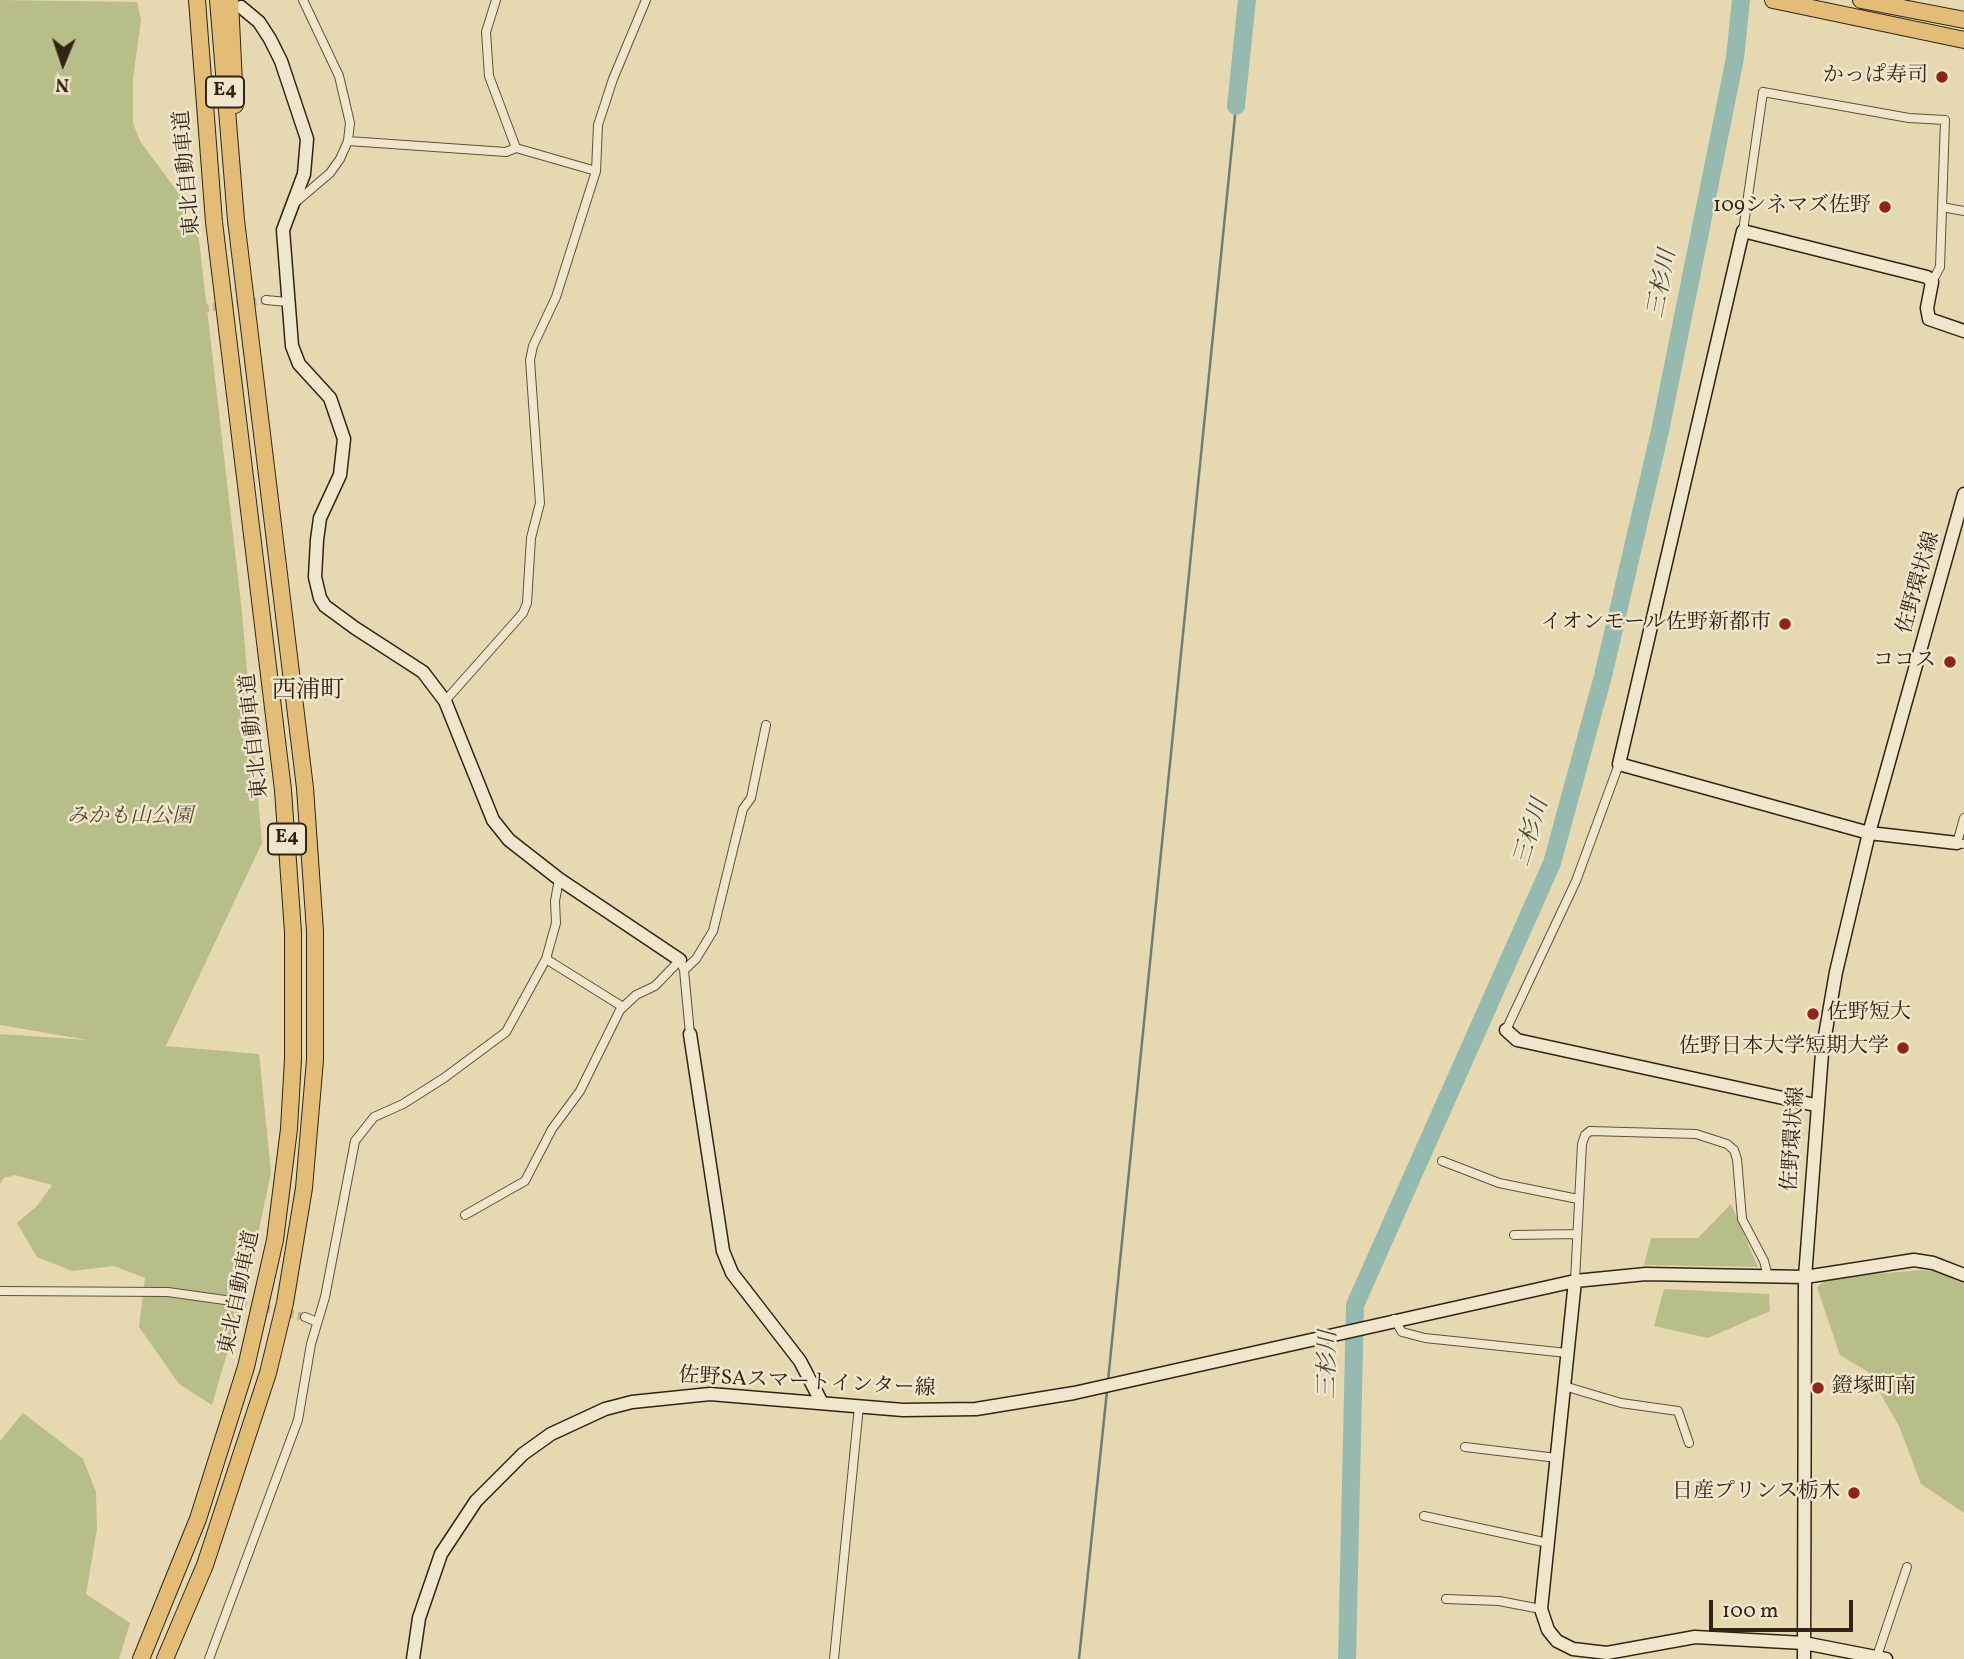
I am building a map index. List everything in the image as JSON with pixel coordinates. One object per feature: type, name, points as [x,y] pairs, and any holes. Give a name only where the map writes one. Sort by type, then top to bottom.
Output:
[{"type":"highway","name":"東北自動車道","points":[[141,1659],[198,1519],[246,1367],[275,1240],[289,1129],[293,1059],[293,932],[283,790],[214,222],[197,0]]},
{"type":"highway","name":"東北自動車道","points":[[165,1659],[205,1564],[268,1373],[285,1303],[304,1188],[315,1060],[315,931],[305,788],[233,184],[218,0]]},
{"type":"highway","points":[[1773,0],[1964,40]]},
{"type":"highway","points":[[1861,0],[1964,20]]},
{"type":"highway","points":[[233,184],[235,4]]},
{"type":"street","points":[[296,202],[330,173],[348,141],[350,123],[339,76],[303,0]]},
{"type":"street","points":[[496,0],[486,32],[489,76],[516,148]]},
{"type":"street","points":[[444,701],[523,613],[527,603],[531,538],[540,503],[530,360],[533,346],[556,297],[596,171],[598,125],[613,79],[646,0]]},
{"type":"street","points":[[235,4],[259,22],[271,39],[303,125],[308,158],[296,202],[283,230],[292,346],[299,364],[330,398],[344,439],[340,475],[320,518],[315,577],[320,598],[325,606],[355,628],[417,668],[444,701],[493,820],[509,840],[559,879],[682,965],[723,1251],[732,1273],[800,1361],[822,1403]]},
{"type":"street","points":[[1815,1105],[1517,1040],[1506,1030],[1576,881],[1619,764],[1743,231],[1763,92],[1909,118],[1945,120],[1940,267],[1931,282],[1927,308],[1929,319],[1964,331]]},
{"type":"street","points":[[348,141],[506,152],[516,148],[596,171]]},
{"type":"street","points":[[1942,207],[1964,211]]},
{"type":"street","points":[[1743,231],[1911,272],[1931,282]]},
{"type":"street","points":[[266,300],[287,302]]},
{"type":"street","name":"佐野環状線","points":[[1804,1659],[1805,1277],[1815,1105],[1836,972],[1869,833],[1961,519],[1964,494]]},
{"type":"street","points":[[465,1216],[524,1181],[552,1129],[580,1091],[623,1007],[636,995],[696,959],[713,931],[743,809],[751,798],[757,755],[766,725]]},
{"type":"street","points":[[1619,764],[1869,833],[1960,844],[1964,818]]},
{"type":"street","points":[[209,1659],[298,1420],[355,1141],[374,1117],[403,1104],[444,1078],[506,1032],[546,959],[556,923],[555,901],[559,879]]},
{"type":"street","points":[[546,959],[623,1007]]},
{"type":"street","points":[[1768,1277],[1764,1261],[1742,1219],[1737,1159],[1727,1144],[1696,1134],[1590,1131],[1585,1135],[1578,1199],[1575,1281],[1541,1609],[1548,1630],[1572,1654],[1619,1656],[1695,1637],[1804,1643],[1882,1658],[1907,1567]]},
{"type":"street","points":[[1442,1161],[1499,1183],[1578,1199]]},
{"type":"street","points":[[1514,1235],[1577,1234]]},
{"type":"street","points":[[1567,1353],[1417,1336],[1402,1332],[1394,1319],[1575,1281],[1646,1274],[1805,1277],[1914,1260],[1933,1263],[1964,1275]]},
{"type":"street","points":[[0,1291],[168,1292],[239,1302]]},
{"type":"street","points":[[305,1317],[317,1322]]},
{"type":"street","name":"佐野SAスマートインター線","points":[[413,1659],[425,1598],[447,1545],[476,1501],[495,1479],[551,1434],[606,1409],[681,1395],[859,1406],[976,1409],[1089,1390],[1394,1319]]},
{"type":"street","points":[[1564,1386],[1621,1403],[1678,1411],[1689,1443]]},
{"type":"street","points":[[834,1659],[859,1406]]},
{"type":"street","points":[[1465,1447],[1557,1458]]},
{"type":"street","points":[[1424,1516],[1548,1543]]},
{"type":"street","points":[[1446,1599],[1499,1601],[1541,1609]]},
{"type":"green space","name":"みかも山公園","points":[[0,0],[137,2],[141,20],[133,79],[133,123],[140,141],[185,202],[188,231],[198,231],[242,612],[262,843],[166,1046],[259,1054],[271,1172],[249,1277],[212,1405],[179,1384],[139,1327],[145,1278],[114,1266],[72,1271],[37,1257],[17,1223],[37,1206],[52,1185],[15,1175],[4,1178],[0,1184],[0,1034],[88,1040],[0,1025]]},
{"type":"green space","points":[[1731,1204],[1758,1267],[1644,1265],[1651,1238],[1698,1238]]},
{"type":"green space","points":[[1934,1271],[1964,1284],[1964,1513],[1921,1484],[1899,1426],[1868,1372],[1840,1355],[1817,1287],[1828,1278]]},
{"type":"green space","points":[[1664,1289],[1769,1294],[1770,1311],[1708,1338],[1654,1326]]},
{"type":"green space","points":[[23,1413],[83,1459],[96,1492],[97,1529],[86,1594],[130,1623],[119,1659],[0,1659],[0,1441]]},
{"type":"waterway","points":[[1236,106],[1247,0]]},
{"type":"waterway","name":"三杉川","points":[[1347,1659],[1355,1305],[1552,863],[1603,676],[1660,431],[1735,58],[1741,0]]},
{"type":"waterway","points":[[1108,1381],[1236,106]]},
{"type":"waterway","points":[[1079,1659],[1107,1391]]},
{"type":"tunnel","points":[[201,309],[266,300]]},
{"type":"tunnel","points":[[239,1302],[305,1317]]},
{"type":"place","name":"かっぱ寿司","points":[[1942,77]]},
{"type":"place","name":"109シネマズ佐野","points":[[1885,207]]},
{"type":"place","name":"イオンモール佐野新都市","points":[[1785,624]]},
{"type":"place","name":"ココス","points":[[1950,662]]},
{"type":"place","name":"佐野短大","points":[[1813,1014]]},
{"type":"place","name":"佐野日本大学短期大学","points":[[1903,1048]]},
{"type":"place","name":"鐙塚町南","points":[[1818,1388]]},
{"type":"place","name":"日産プリンス栃木","points":[[1854,1493]]},
{"type":"district","name":"西浦町","points":[[308,693]]}]
